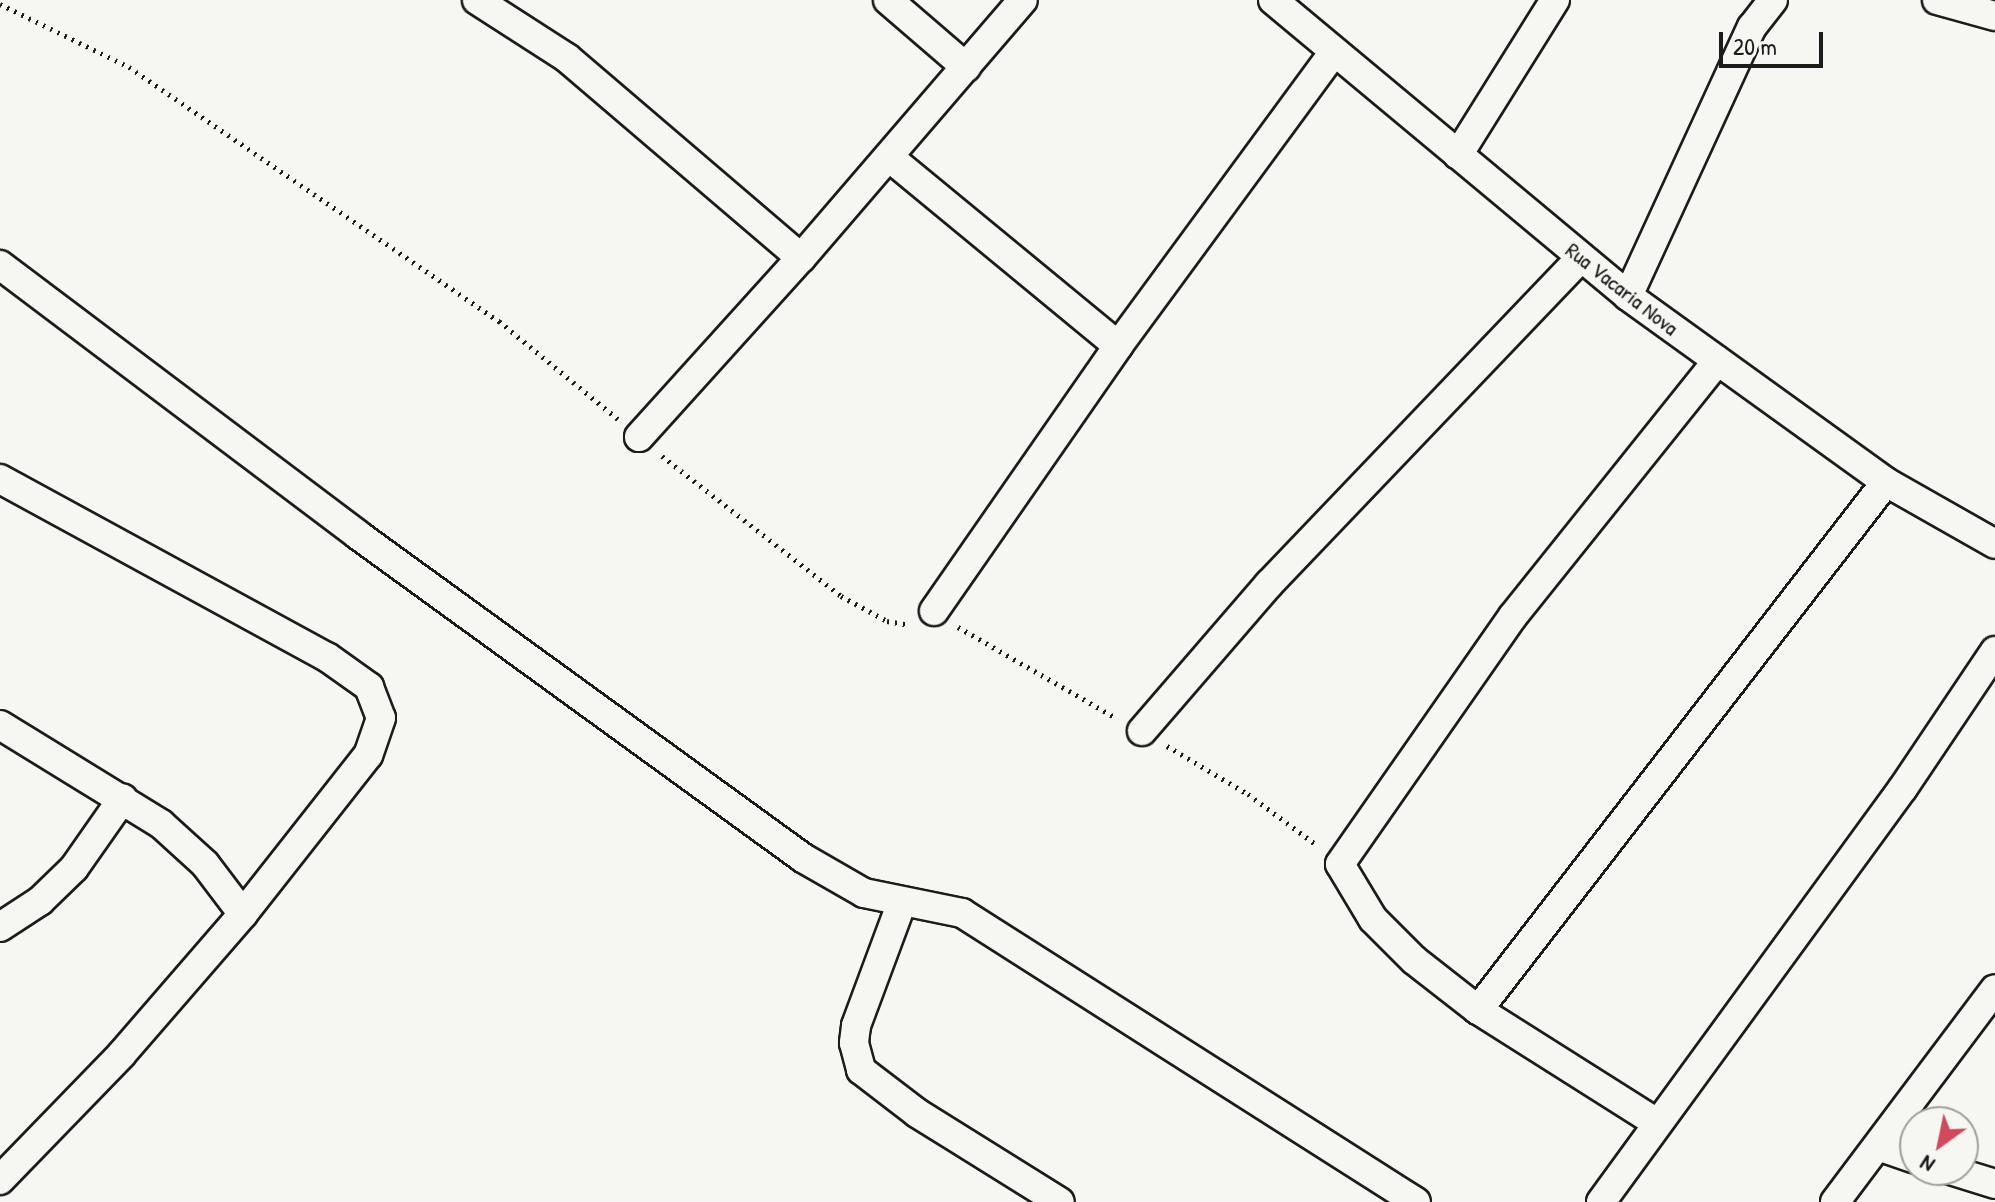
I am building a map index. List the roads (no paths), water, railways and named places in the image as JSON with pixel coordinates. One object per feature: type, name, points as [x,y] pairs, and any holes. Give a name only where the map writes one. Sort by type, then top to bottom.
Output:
[{"type":"street","points":[[477,0],[567,58],[801,258]]},
{"type":"street","points":[[888,0],[966,67]]},
{"type":"street","points":[[639,437],[801,258],[1023,0]]},
{"type":"street","name":"Rua Vacaria Nova","points":[[1273,0],[1628,296],[1886,482],[1995,544]]},
{"type":"street","points":[[1458,155],[1555,0]]},
{"type":"street","points":[[1628,296],[1752,27],[1773,0]]},
{"type":"street","points":[[1937,0],[1995,16]]},
{"type":"street","points":[[934,611],[1118,346],[1334,52]]},
{"type":"street","points":[[889,157],[1118,346]]},
{"type":"street","points":[[1142,731],[1269,584],[1581,258]]},
{"type":"street","points":[[0,265],[358,535],[803,858],[864,893],[902,902],[936,904],[962,913],[1416,1202]]},
{"type":"street","points":[[1657,1123],[1478,1010],[1373,919],[1340,864],[1513,616],[1717,361]]},
{"type":"street","points":[[0,479],[314,650],[369,687],[381,718],[368,755],[243,914],[121,1055],[0,1180]]},
{"type":"street","points":[[1478,1010],[1886,482]]},
{"type":"street","points":[[1601,1202],[1903,788],[1995,651]]},
{"type":"street","points":[[0,725],[123,798],[205,864],[243,914]]},
{"type":"street","points":[[0,927],[40,901],[74,868],[123,798]]},
{"type":"street","points":[[902,902],[856,1026],[854,1043],[861,1070],[917,1113],[1060,1202]]},
{"type":"street","points":[[1835,1202],[1995,989]]},
{"type":"street","points":[[1878,1146],[1899,1153]]}]
